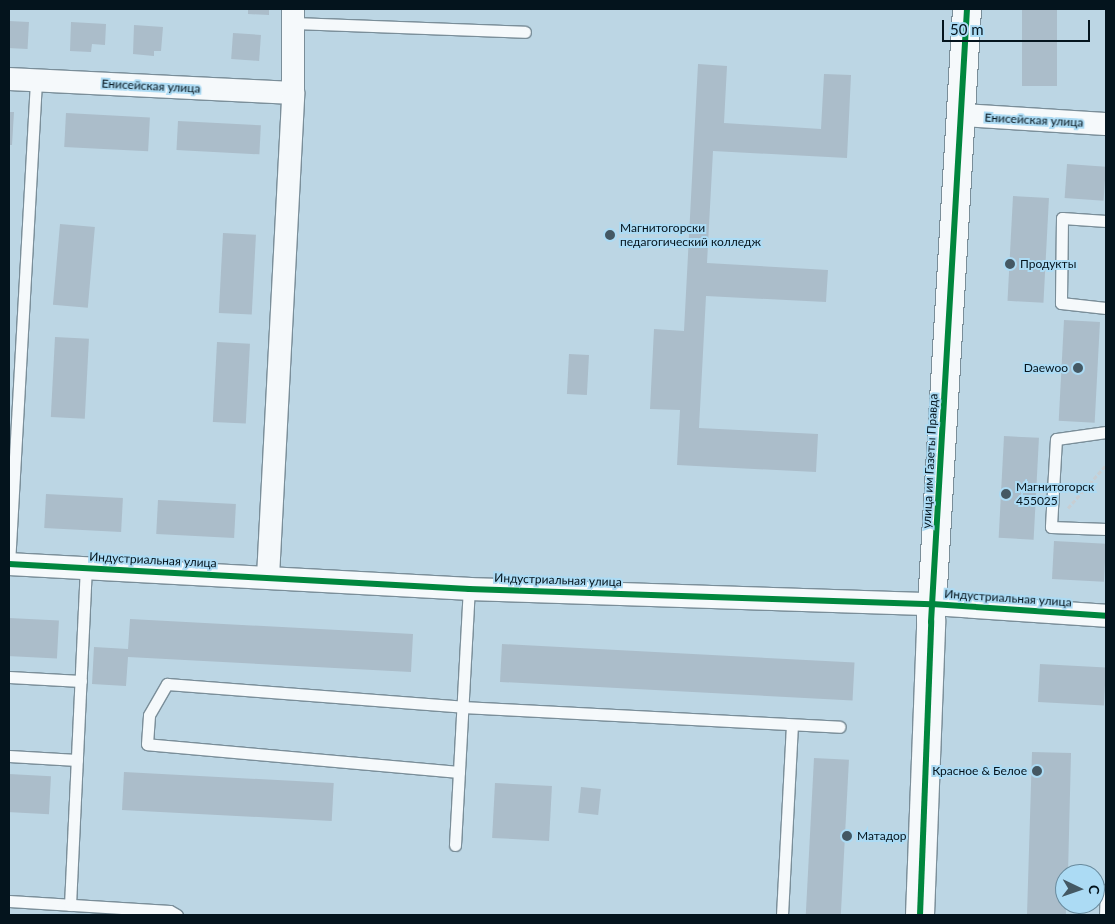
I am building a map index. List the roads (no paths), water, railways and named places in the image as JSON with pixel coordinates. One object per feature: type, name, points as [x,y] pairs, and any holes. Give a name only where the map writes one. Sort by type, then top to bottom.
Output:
[{"type":"street","name":"улица им Газеты Правда","points":[[920,915],[932,604],[967,9]]},
{"type":"street","points":[[268,577],[293,93],[293,16]]},
{"type":"street","name":"Енисейская улица","points":[[9,79],[293,93]]},
{"type":"street","name":"Енисейская улица","points":[[962,116],[1106,124]]},
{"type":"street","name":"Индустриальная улица","points":[[9,564],[469,588],[932,604],[1106,616]]},
{"type":"lane","points":[[293,16],[525,32]]},
{"type":"lane","points":[[9,564],[36,80]]},
{"type":"lane","points":[[1106,220],[1062,218],[1061,303],[1106,308]]},
{"type":"lane","points":[[1106,432],[1056,439],[1051,527],[1106,529]]},
{"type":"lane","points":[[70,905],[86,569]]},
{"type":"lane","points":[[455,845],[469,588]]},
{"type":"lane","points":[[9,677],[81,681]]},
{"type":"lane","points":[[459,772],[147,744],[149,715],[167,684],[463,707],[839,727]]},
{"type":"lane","points":[[782,915],[792,724]]},
{"type":"lane","points":[[9,756],[77,760]]},
{"type":"lane","points":[[1105,915],[1106,890]]},
{"type":"lane","points":[[9,901],[170,911],[177,915]]},
{"type":"place","name":"Магнитогорски педагогический колледж","points":[[610,235]]},
{"type":"place","name":"Продукты","points":[[1010,264]]},
{"type":"place","name":"Daewoo","points":[[1078,368]]},
{"type":"place","name":"Магнитогорск 455025","points":[[1006,494]]},
{"type":"place","name":"Красное & Белое","points":[[1037,771]]},
{"type":"place","name":"Матадор","points":[[847,836]]}]
